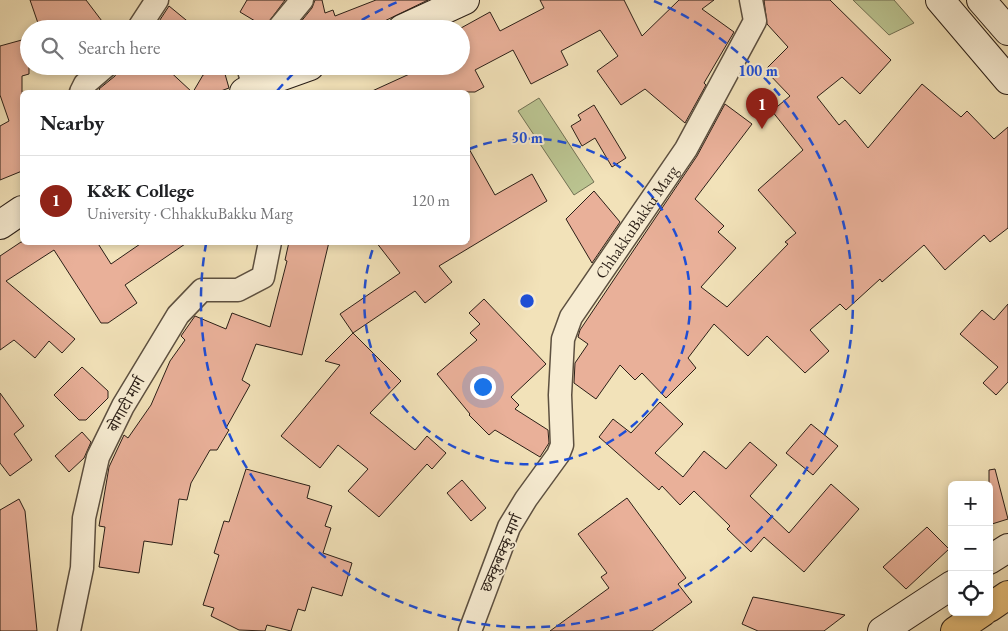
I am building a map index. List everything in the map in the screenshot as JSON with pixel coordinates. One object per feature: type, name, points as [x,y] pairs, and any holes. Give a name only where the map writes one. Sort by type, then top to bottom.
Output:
[{"type":"highway","points":[[993,605],[1008,596]]},
{"type":"highway","points":[[955,631],[977,616]]},
{"type":"street","points":[[144,20],[157,0]]},
{"type":"street","points":[[285,20],[302,0]]},
{"type":"street","points":[[422,20],[466,0]]},
{"type":"street","name":"ChhakkuBakku Marg","points":[[558,455],[562,445],[560,395],[563,339],[571,317],[686,149],[755,21],[751,0]]},
{"type":"street","points":[[940,0],[1008,80]]},
{"type":"street","points":[[981,0],[1008,31]]},
{"type":"street","points":[[82,90],[85,84],[96,75]]},
{"type":"street","points":[[251,84],[280,75]]},
{"type":"street","points":[[0,225],[20,211]]},
{"type":"street","name":"बोगाटी मार्ग","points":[[69,631],[82,568],[84,518],[98,457],[123,406],[178,315],[202,290],[238,290],[263,277],[269,245]]},
{"type":"street","name":"छक्कुबक्कु मार्ग","points":[[470,631],[509,527],[526,499],[558,455]]},
{"type":"street","points":[[993,557],[1008,548]]},
{"type":"street","points":[[882,631],[948,588]]},
{"type":"green space","points":[[853,0],[894,0],[914,23],[889,35]]},
{"type":"green space","points":[[539,98],[594,182],[574,195],[518,111]]},
{"type":"building","points":[[30,0],[86,0],[101,20],[37,20]]},
{"type":"building","points":[[247,0],[285,0],[270,20],[253,20],[240,12]]},
{"type":"building","points":[[315,0],[322,0],[325,13],[333,10],[335,16],[376,0],[428,0],[387,20],[302,20],[312,8]]},
{"type":"building","points":[[540,0],[624,0],[642,36],[679,0],[714,0],[702,9],[734,32],[704,83],[706,85],[685,123],[645,89],[621,105],[597,71],[618,56],[600,30],[561,51],[568,65],[531,84],[513,50],[475,70],[484,87],[475,92],[470,92],[470,90],[374,90],[407,75],[470,75],[470,23],[490,12],[500,31],[544,8]]},
{"type":"building","points":[[764,0],[830,0],[891,60],[860,94],[842,77],[817,97],[839,125],[845,120],[868,148],[922,84],[961,117],[967,111],[994,139],[1008,127],[1008,228],[990,242],[984,235],[945,270],[924,245],[882,282],[880,279],[846,310],[840,304],[810,330],[829,351],[805,373],[767,336],[748,356],[714,324],[688,358],[696,368],[666,398],[642,373],[635,380],[620,365],[596,399],[574,383],[575,363],[588,344],[578,337],[580,330],[697,156],[725,104],[752,124],[695,199],[724,226],[718,232],[736,248],[701,287],[727,307],[788,244],[785,242],[796,233],[758,190],[803,150],[772,111],[790,96],[765,70],[788,47],[767,24]]},
{"type":"building","points":[[169,6],[186,20],[160,20]]},
{"type":"building","points":[[20,40],[20,75],[26,75],[22,76],[22,90],[20,90],[20,172],[0,180],[0,126],[9,121],[0,95],[0,46]]},
{"type":"building","points":[[174,75],[190,90],[100,90],[115,76]]},
{"type":"building","points":[[203,75],[225,75],[229,88],[224,90],[194,90]]},
{"type":"building","points":[[594,105],[626,158],[612,167],[595,138],[582,146],[571,126],[581,120],[578,115]]},
{"type":"building","points":[[470,151],[495,195],[532,174],[547,201],[439,266],[452,282],[425,303],[415,291],[353,333],[340,314],[400,273],[378,245],[470,245]]},
{"type":"building","points":[[594,191],[620,222],[592,263],[566,219]]},
{"type":"building","points":[[20,243],[20,245],[99,245],[111,264],[139,245],[184,245],[125,285],[137,303],[108,323],[101,323],[54,250],[6,281],[75,339],[62,353],[49,341],[35,358],[14,340],[0,350],[0,256]]},
{"type":"building","points":[[288,245],[328,245],[302,355],[256,344],[242,380],[250,385],[226,428],[229,430],[217,450],[210,450],[191,483],[187,500],[179,499],[172,545],[144,541],[139,573],[99,567],[105,527],[99,526],[109,467],[124,435],[128,438],[151,405],[170,361],[185,340],[181,336],[195,316],[226,329],[232,313],[270,327],[287,261],[285,260]]},
{"type":"building","points":[[484,299],[546,364],[511,397],[519,405],[515,409],[548,430],[549,443],[540,457],[495,430],[489,435],[469,415],[437,374],[477,340],[470,333],[480,324],[469,313]]},
{"type":"building","points":[[1008,304],[1008,382],[996,395],[983,383],[998,367],[960,334],[982,310],[994,320]]},
{"type":"building","points":[[353,333],[401,381],[370,413],[415,450],[427,436],[446,453],[432,469],[427,464],[379,517],[348,491],[368,469],[338,445],[320,468],[281,436],[340,365],[325,361]]},
{"type":"building","points":[[82,367],[108,391],[108,398],[86,420],[79,420],[54,395]]},
{"type":"building","points":[[0,393],[24,426],[14,434],[32,460],[10,476],[0,463]]},
{"type":"building","points":[[660,402],[683,424],[655,453],[683,477],[704,451],[726,469],[750,442],[777,465],[750,496],[789,533],[831,484],[859,509],[804,572],[764,537],[751,552],[727,529],[730,526],[694,491],[680,505],[662,486],[659,490],[599,437],[613,419],[631,433]]},
{"type":"building","points":[[811,424],[838,446],[813,475],[786,453]]},
{"type":"building","points":[[82,432],[91,442],[84,458],[69,472],[55,456]]},
{"type":"building","points":[[246,469],[310,486],[307,498],[332,506],[325,526],[331,528],[323,553],[352,563],[342,596],[312,587],[305,611],[298,609],[291,631],[267,625],[265,631],[239,630],[211,616],[214,608],[203,605],[219,555],[214,553],[224,521],[229,522]]},
{"type":"building","points":[[995,469],[1008,519],[993,524],[993,481],[989,481],[989,470]]},
{"type":"building","points":[[462,480],[486,508],[471,521],[447,493]]},
{"type":"building","points":[[627,498],[686,578],[678,584],[692,602],[652,631],[550,631],[609,588],[601,577],[607,573],[578,534]]},
{"type":"building","points":[[19,499],[25,511],[37,631],[0,631],[0,510]]},
{"type":"building","points":[[927,527],[948,548],[906,589],[883,567]]},
{"type":"building","points":[[753,597],[845,615],[824,631],[758,631],[742,624]]},
{"type":"place","name":"K&K College","points":[[762,129]]}]
